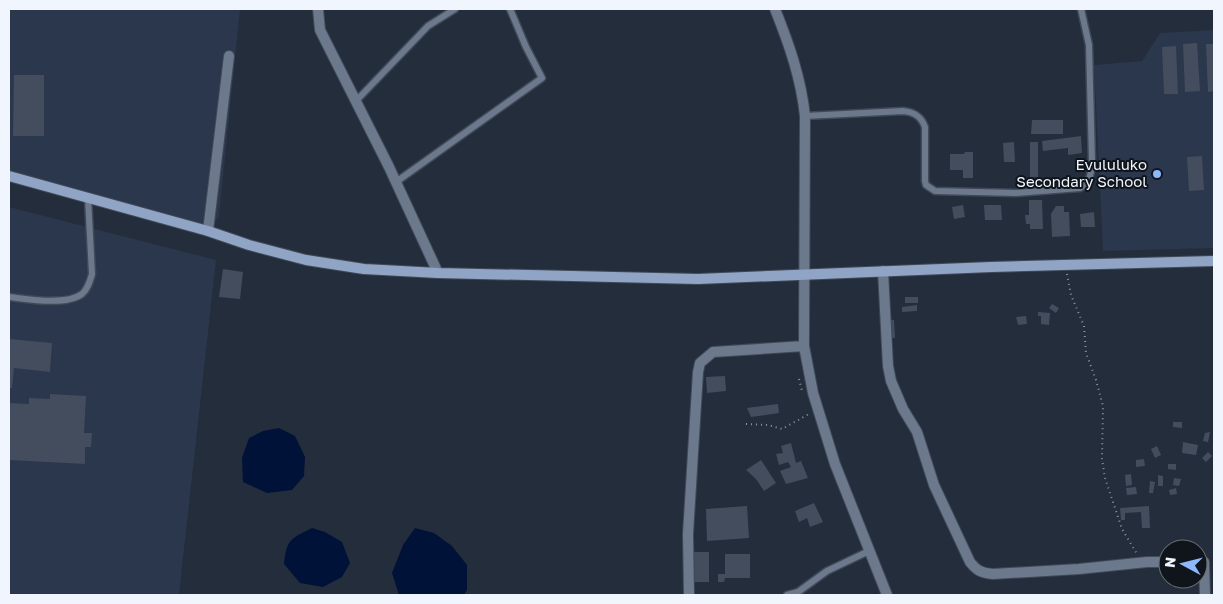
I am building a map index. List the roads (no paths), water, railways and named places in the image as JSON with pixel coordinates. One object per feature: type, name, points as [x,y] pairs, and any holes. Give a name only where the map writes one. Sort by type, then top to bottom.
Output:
[{"type":"main road","points":[[9,176],[306,260],[364,269],[438,273],[698,279],[883,270],[1214,261]]},
{"type":"street","points":[[318,9],[320,30],[396,182],[438,273]]},
{"type":"street","points":[[775,9],[790,46],[805,116],[804,346],[813,393],[835,464],[887,595]]},
{"type":"street","points":[[208,231],[229,56]]},
{"type":"street","points":[[883,270],[888,366],[891,381],[903,409],[917,432],[934,485],[975,569],[983,573],[993,574],[1079,570],[1142,562],[1158,562]]},
{"type":"street","points":[[689,595],[688,534],[700,363],[712,352],[804,346]]},
{"type":"lane","points":[[355,102],[428,26],[455,9]]},
{"type":"lane","points":[[396,182],[542,78],[510,9]]},
{"type":"lane","points":[[805,116],[903,111],[916,114],[923,120],[925,127],[925,181],[926,185],[935,191],[944,193],[1016,194],[1080,188],[1086,185],[1089,180],[1092,162],[1089,44],[1081,9]]},
{"type":"lane","points":[[9,298],[59,300],[72,299],[82,294],[89,285],[92,274],[88,198]]},
{"type":"lane","points":[[787,595],[798,592],[827,571],[869,551]]},
{"type":"water","points":[[279,428],[295,436],[305,457],[304,476],[292,490],[267,493],[243,482],[242,458],[249,438],[263,431]]},
{"type":"water","points":[[312,528],[325,532],[342,542],[350,563],[342,577],[323,587],[300,583],[284,564],[288,545],[291,541]]},
{"type":"water","points":[[415,528],[434,533],[452,546],[467,565],[467,590],[464,595],[399,595],[392,573],[403,545]]},
{"type":"place","name":"Evululuko Secondary School","points":[[1157,174]]}]
